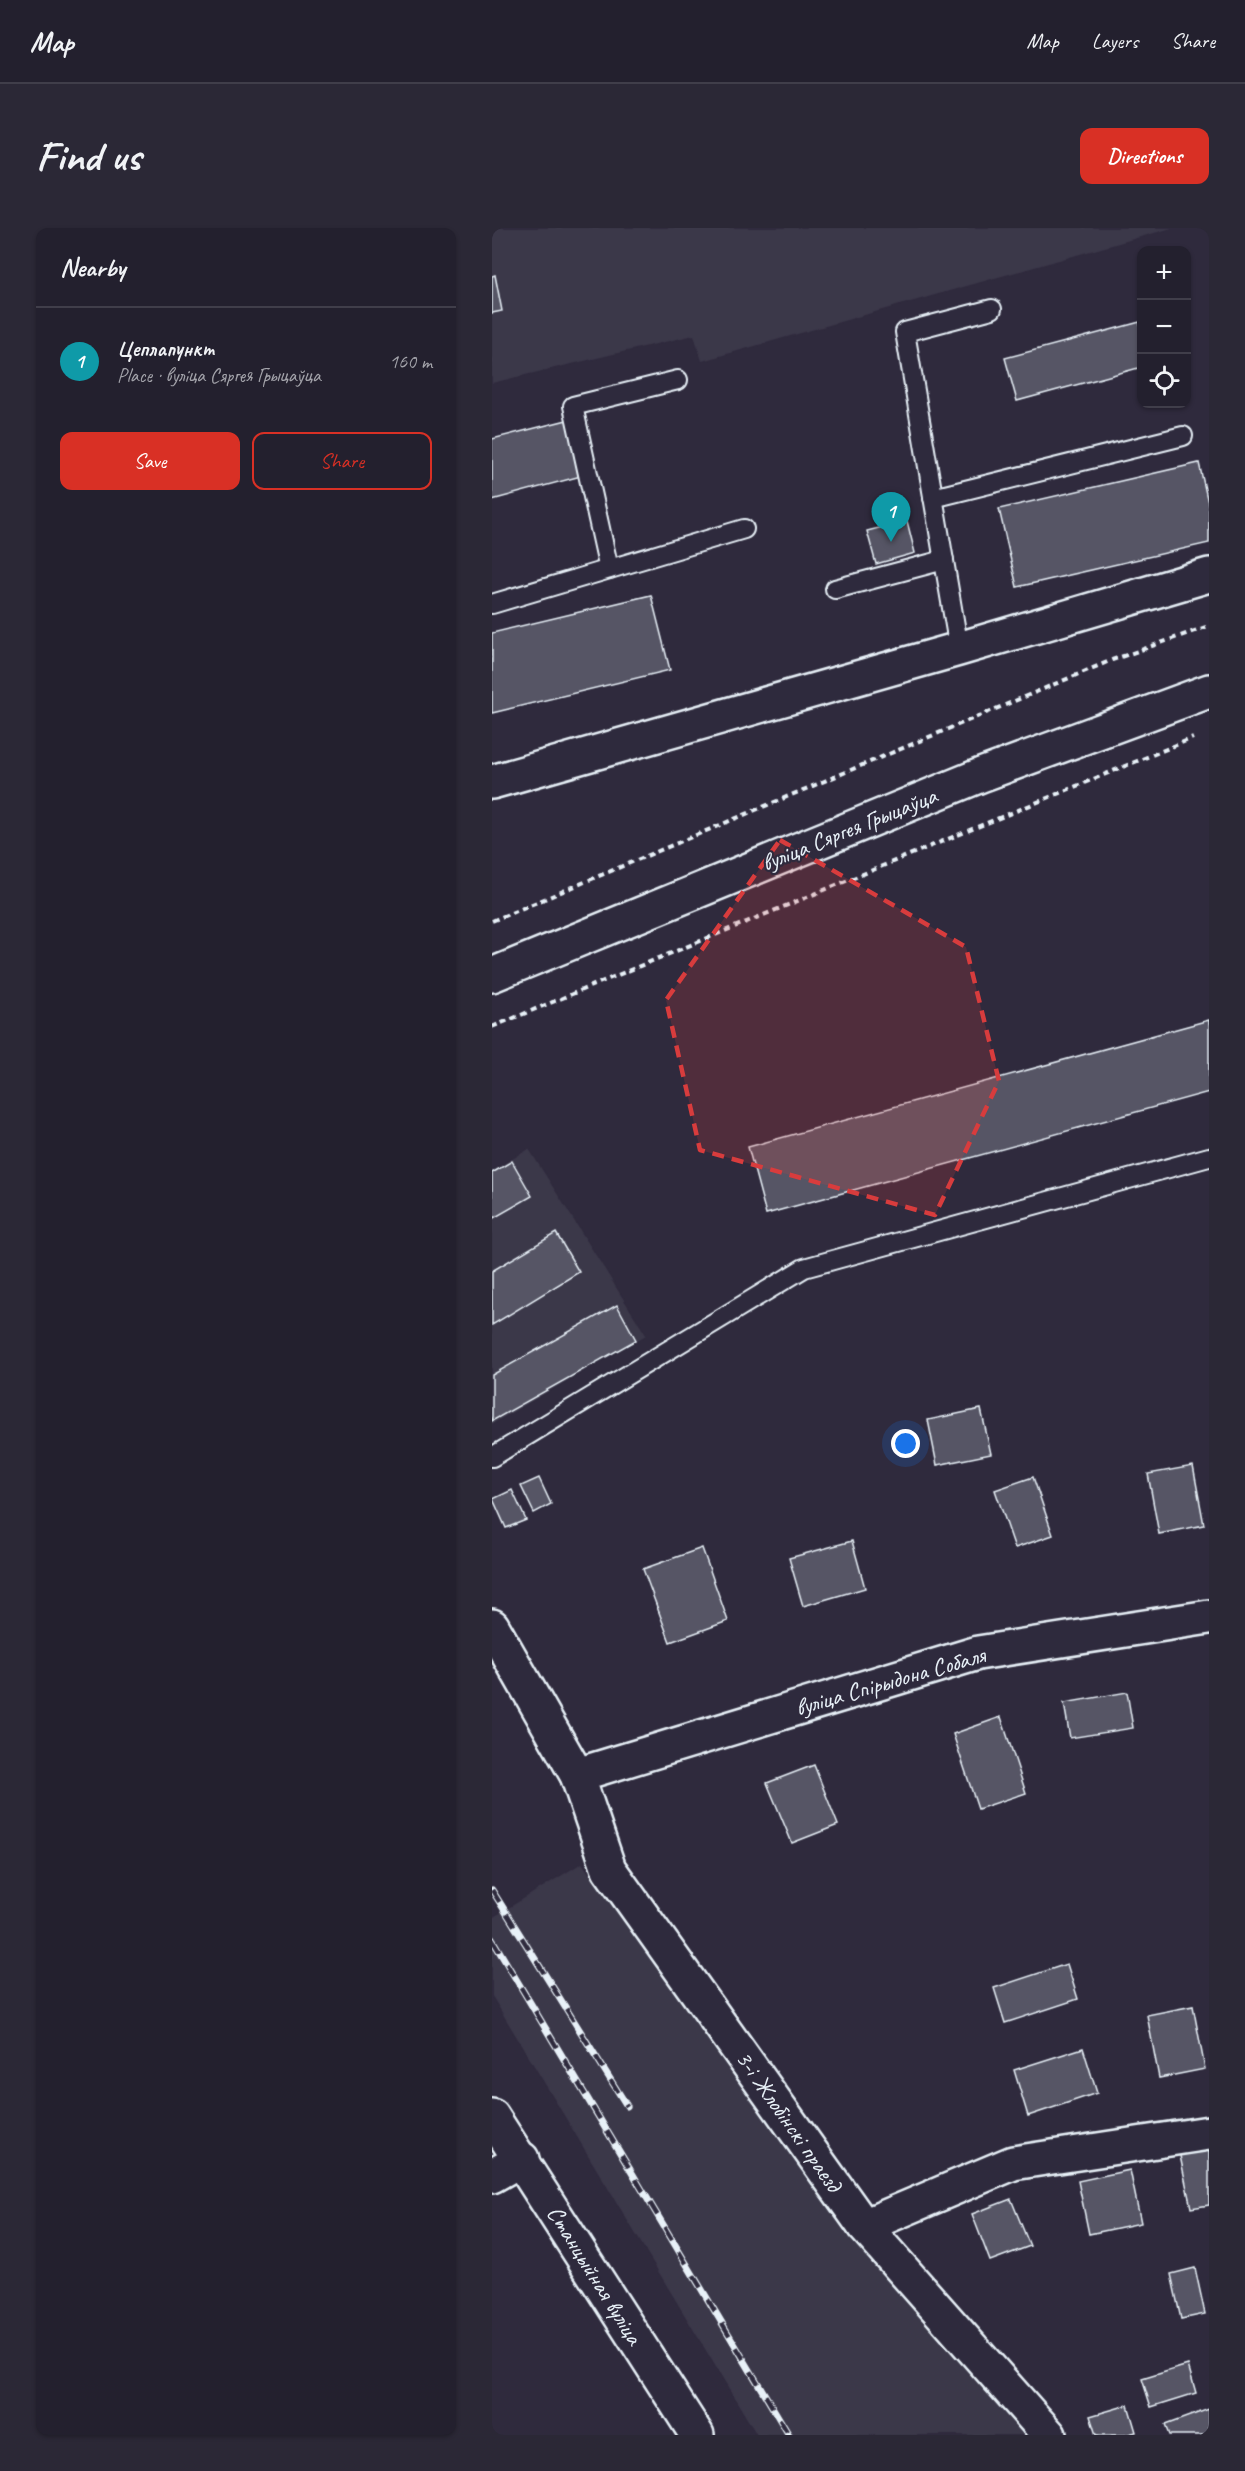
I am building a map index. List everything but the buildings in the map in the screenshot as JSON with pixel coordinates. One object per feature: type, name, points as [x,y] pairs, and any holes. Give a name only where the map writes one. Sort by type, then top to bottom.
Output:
[{"type":"street","points":[[492,782],[1209,575]]},
{"type":"street","name":"вуліца Сяргея Грыцаўца","points":[[492,975],[981,775],[1209,692]]},
{"type":"street","name":"вуліца Спірыдона Собаля","points":[[577,1775],[978,1653],[1209,1617]]},
{"type":"street","name":"3-і Жлобінскі праезд","points":[[492,1626],[577,1775],[609,1869],[864,2226],[1049,2435]]},
{"type":"street","name":"Станцыйная вуліца","points":[[492,2116],[522,2159],[697,2435]]},
{"type":"street","points":[[864,2226],[1013,2163],[1209,2133]]},
{"type":"street","points":[[492,2176],[522,2159]]},
{"type":"lane","points":[[959,649],[905,332],[992,309]]},
{"type":"lane","points":[[609,569],[573,406],[678,380]]},
{"type":"lane","points":[[933,498],[1183,436]]},
{"type":"lane","points":[[492,604],[744,528]]},
{"type":"lane","points":[[835,589],[944,560]]},
{"type":"lane","points":[[492,1457],[804,1269],[1209,1157]]},
{"type":"path","points":[[492,921],[1112,660],[1209,626]]},
{"type":"path","points":[[492,1027],[1198,736]]},
{"type":"highlighted area","points":[[780,840],[966,947],[999,1081],[935,1215],[700,1150],[666,1000]]},
{"type":"shaded area","points":[[492,228],[1172,228],[702,361],[694,335],[492,383]]},
{"type":"shaded area","points":[[529,1149],[646,1335],[492,1424],[492,1171]]},
{"type":"shaded area","points":[[582,1863],[853,2240],[1024,2435],[757,2435],[492,1996],[492,1918]]},
{"type":"railway","points":[[492,1890],[627,2106]]},
{"type":"railway","points":[[492,1939],[789,2435]]},
{"type":"place","name":"Цеплапункт","points":[[891,542]]}]
